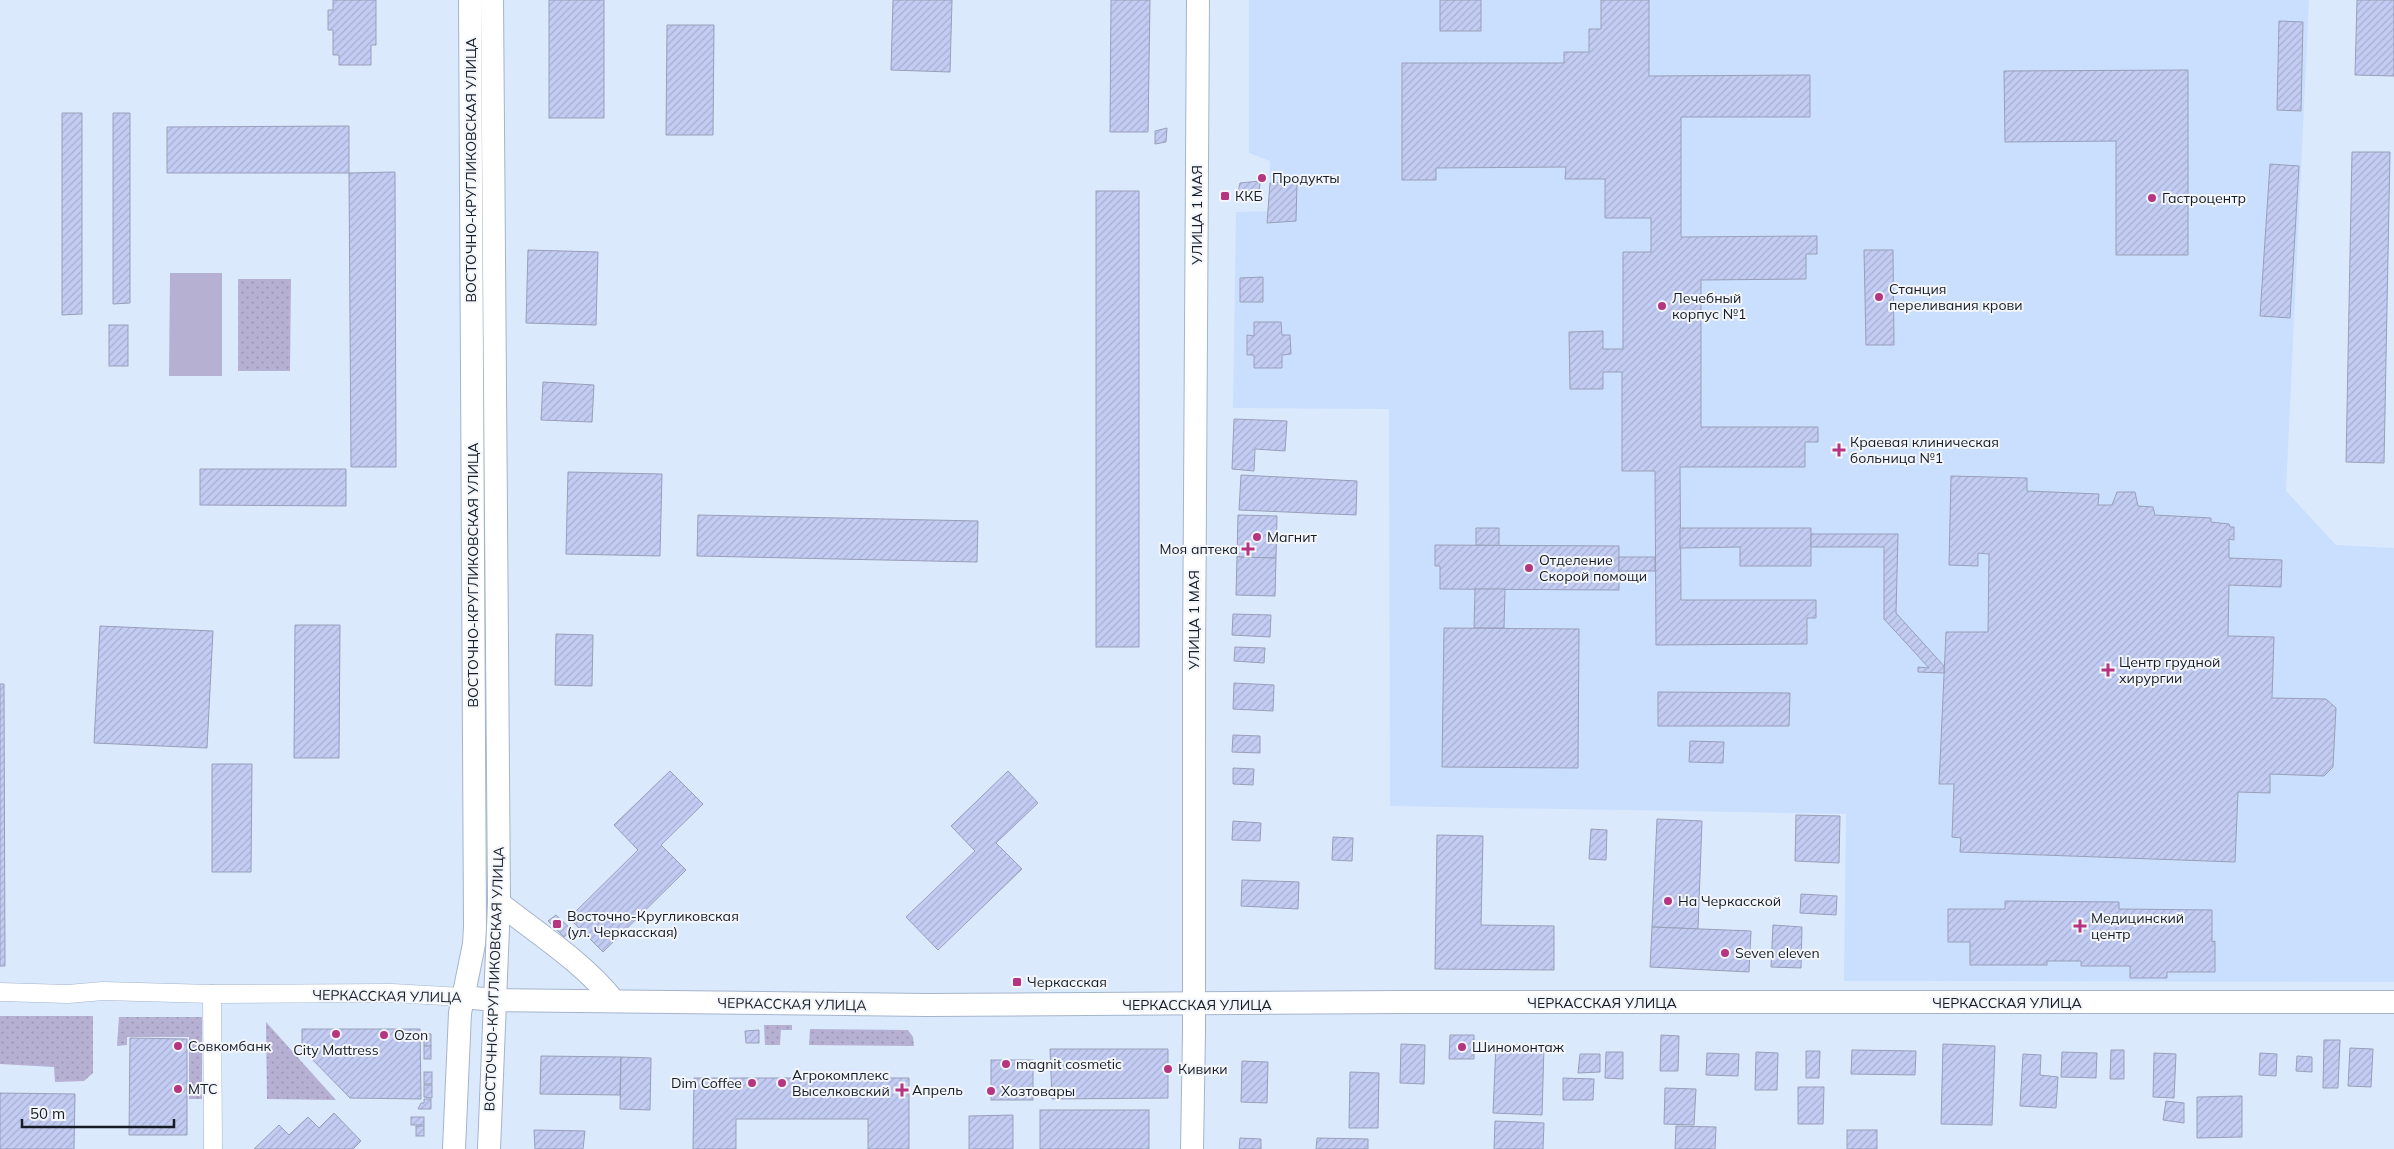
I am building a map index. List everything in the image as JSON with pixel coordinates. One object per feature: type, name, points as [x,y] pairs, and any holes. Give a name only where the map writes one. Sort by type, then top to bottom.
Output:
[{"type":"street","name":"ВОСТОЧНО-КРУГЛИКОВСКАЯ УЛИЦА","points":[[454,1149],[458,1034],[462,997],[474,944],[475,927],[470,0]]},
{"type":"street","name":"ВОСТОЧНО-КРУГЛИКОВСКАЯ УЛИЦА","points":[[489,1149],[499,904],[492,0]]},
{"type":"street","name":"УЛИЦА 1 МАЯ","points":[[1192,1149],[1198,0]]},
{"type":"street","points":[[499,904],[525,922],[598,981],[614,1001]]},
{"type":"street","name":"ЧЕРКАССКАЯ УЛИЦА","points":[[0,992],[68,994],[103,991],[212,994],[392,993],[495,1000],[928,1005],[1194,1005],[1403,1002],[2394,1002]]},
{"type":"street","points":[[212,994],[214,1149]]},
{"type":"shaded area","name":"Краевая клиническая больница №1","points":[[1249,0],[2309,0],[2286,491],[2336,545],[2394,548],[2394,982],[1844,981],[1846,814],[1390,806],[1389,409],[1233,408],[1236,212],[1269,211],[1270,161],[1249,153]]},
{"type":"shaded area","points":[[170,273],[222,273],[222,376],[169,376]]},
{"type":"shaded area","points":[[238,279],[291,279],[290,371],[238,371]]},
{"type":"shaded area","points":[[0,1016],[93,1016],[93,1073],[84,1081],[55,1082],[54,1067],[0,1064]]},
{"type":"shaded area","points":[[119,1017],[202,1017],[202,1099],[189,1099],[189,1037],[127,1037],[127,1045],[117,1046]]},
{"type":"shaded area","points":[[266,1022],[336,1100],[267,1099]]},
{"type":"shaded area","points":[[764,1025],[792,1025],[792,1030],[781,1030],[780,1045],[765,1045]]},
{"type":"shaded area","points":[[810,1029],[908,1030],[913,1037],[914,1046],[809,1045]]},
{"type":"building","points":[[333,0],[376,0],[376,45],[371,45],[371,65],[339,65],[339,55],[333,55],[333,30],[328,30],[328,10],[333,10]]},
{"type":"building","points":[[549,0],[604,0],[604,118],[549,118]]},
{"type":"building","points":[[893,0],[952,0],[950,72],[891,70]]},
{"type":"building","points":[[1111,0],[1150,0],[1148,132],[1110,132]]},
{"type":"building","points":[[1440,0],[1481,0],[1481,31],[1440,31]]},
{"type":"building","name":"Лечебный корпус №1","points":[[1601,0],[1649,0],[1649,76],[1810,75],[1810,117],[1681,117],[1681,237],[1817,236],[1817,254],[1806,254],[1806,279],[1701,280],[1701,427],[1818,427],[1818,442],[1805,442],[1805,467],[1680,467],[1681,600],[1816,600],[1816,618],[1807,618],[1807,644],[1656,645],[1655,471],[1622,471],[1622,372],[1603,372],[1603,389],[1570,389],[1569,332],[1603,331],[1603,349],[1623,349],[1623,252],[1651,252],[1651,218],[1605,218],[1605,179],[1565,179],[1566,167],[1436,168],[1436,180],[1402,180],[1402,63],[1564,63],[1564,52],[1589,52],[1589,29],[1601,29]]},
{"type":"building","points":[[2357,0],[2394,0],[2394,76],[2355,75]]},
{"type":"building","points":[[2279,21],[2303,22],[2301,111],[2277,110]]},
{"type":"building","points":[[667,25],[714,25],[713,135],[666,135]]},
{"type":"building","name":"Гастроцентр","points":[[2188,70],[2188,255],[2116,255],[2116,141],[2005,142],[2004,71]]},
{"type":"building","points":[[62,113],[82,113],[82,314],[62,315]]},
{"type":"building","points":[[113,113],[130,113],[130,303],[113,304]]},
{"type":"building","points":[[349,126],[349,173],[167,173],[167,127]]},
{"type":"building","points":[[1167,128],[1166,142],[1155,144],[1155,131]]},
{"type":"building","points":[[2352,152],[2390,152],[2384,463],[2346,462]]},
{"type":"building","points":[[2270,164],[2299,166],[2290,318],[2260,316]]},
{"type":"building","points":[[395,172],[396,467],[351,467],[349,173]]},
{"type":"building","points":[[1260,181],[1259,197],[1238,192],[1240,183]]},
{"type":"building","points":[[1297,182],[1296,221],[1267,223],[1270,183]]},
{"type":"building","points":[[1096,191],[1139,191],[1139,647],[1096,647]]},
{"type":"building","points":[[528,250],[598,252],[596,325],[526,323]]},
{"type":"building","name":"Станция переливания крови","points":[[1864,250],[1893,250],[1894,345],[1866,345]]},
{"type":"building","points":[[1263,277],[1263,302],[1240,302],[1240,278]]},
{"type":"building","points":[[1254,322],[1281,322],[1282,335],[1290,335],[1291,354],[1282,355],[1282,368],[1254,368],[1254,355],[1247,355],[1247,335],[1254,336]]},
{"type":"building","points":[[109,325],[128,325],[128,366],[109,366]]},
{"type":"building","points":[[543,382],[594,385],[592,422],[541,420]]},
{"type":"building","points":[[1234,419],[1287,421],[1285,451],[1255,449],[1254,471],[1232,469]]},
{"type":"building","points":[[200,469],[346,469],[346,506],[200,505]]},
{"type":"building","points":[[568,472],[662,474],[660,556],[566,554]]},
{"type":"building","points":[[1241,475],[1357,481],[1356,515],[1239,510]]},
{"type":"building","name":"Центр грудной хирургии","points":[[1951,476],[2027,478],[2027,491],[2099,494],[2098,505],[2112,505],[2117,492],[2135,492],[2138,506],[2153,507],[2155,515],[2211,518],[2211,522],[2229,524],[2230,527],[2234,527],[2234,540],[2229,539],[2229,558],[2282,560],[2281,587],[2229,585],[2228,636],[2274,637],[2272,698],[2326,699],[2336,708],[2333,767],[2324,776],[2270,774],[2270,793],[2238,792],[2235,862],[1960,852],[1961,838],[1952,837],[1954,784],[1939,784],[1946,632],[1988,632],[1989,554],[1978,553],[1978,566],[1949,565]]},
{"type":"building","points":[[698,515],[978,521],[977,562],[697,556]]},
{"type":"building","name":"Магнит","points":[[1238,515],[1277,516],[1276,558],[1237,557]]},
{"type":"building","points":[[1476,528],[1499,528],[1499,546],[1476,545]]},
{"type":"building","points":[[1680,528],[1811,528],[1811,566],[1740,566],[1740,547],[1680,548]]},
{"type":"building","points":[[1811,534],[1898,534],[1896,613],[1944,666],[1944,673],[1918,672],[1918,667],[1929,668],[1884,619],[1884,547],[1811,547]]},
{"type":"building","name":"Отделение Скорой помощи","points":[[1435,545],[1619,546],[1619,590],[1440,589],[1440,566],[1435,566]]},
{"type":"building","name":"Магнит","points":[[1237,557],[1276,558],[1275,596],[1236,595]]},
{"type":"building","points":[[1619,557],[1655,557],[1655,571],[1619,571]]},
{"type":"building","points":[[1475,589],[1505,589],[1504,628],[1474,628]]},
{"type":"building","points":[[1233,614],[1271,615],[1270,637],[1232,635]]},
{"type":"building","points":[[295,625],[340,625],[339,758],[294,758]]},
{"type":"building","points":[[100,626],[213,631],[207,748],[94,743]]},
{"type":"building","points":[[1444,628],[1579,629],[1578,768],[1442,767]]},
{"type":"building","points":[[556,634],[593,635],[592,686],[555,685]]},
{"type":"building","points":[[1235,647],[1265,648],[1264,663],[1234,661]]},
{"type":"building","points":[[1234,683],[1274,685],[1273,711],[1233,709]]},
{"type":"building","points":[[0,684],[4,684],[5,966],[0,966]]},
{"type":"building","points":[[1658,692],[1790,693],[1789,726],[1658,726]]},
{"type":"building","points":[[1233,735],[1260,736],[1260,753],[1232,752]]},
{"type":"building","points":[[1690,741],[1724,742],[1723,763],[1689,762]]},
{"type":"building","points":[[212,764],[252,764],[251,872],[212,872]]},
{"type":"building","points":[[1233,768],[1254,769],[1253,785],[1233,784]]},
{"type":"building","points":[[670,771],[703,804],[661,845],[686,870],[603,952],[569,918],[638,850],[614,825]]},
{"type":"building","points":[[1008,771],[1038,803],[996,843],[1022,869],[938,950],[906,917],[975,851],[951,826]]},
{"type":"building","points":[[1796,815],[1840,816],[1839,863],[1795,861]]},
{"type":"building","points":[[1657,819],[1702,821],[1698,929],[1652,927]]},
{"type":"building","points":[[1233,821],[1261,823],[1260,841],[1232,840]]},
{"type":"building","points":[[1591,829],[1607,830],[1606,860],[1589,859]]},
{"type":"building","points":[[1437,835],[1483,836],[1481,925],[1554,926],[1554,970],[1435,969]]},
{"type":"building","points":[[1333,837],[1353,838],[1352,861],[1332,860]]},
{"type":"building","points":[[1242,880],[1299,882],[1298,909],[1241,906]]},
{"type":"building","points":[[1801,894],[1837,896],[1836,915],[1800,913]]},
{"type":"building","name":"Медицинский центр","points":[[2005,901],[2119,902],[2119,909],[2212,910],[2212,942],[2215,941],[2215,972],[2167,972],[2167,978],[2130,978],[2130,966],[2081,966],[2081,961],[2047,961],[2047,965],[1970,965],[1970,942],[1948,942],[1948,909],[2005,909]]},
{"type":"building","points":[[556,915],[572,930],[564,937],[548,921]]},
{"type":"building","points":[[1773,925],[1802,927],[1801,968],[1771,967]]},
{"type":"building","points":[[1652,927],[1751,931],[1749,972],[1650,967]]},
{"type":"building","points":[[302,1029],[420,1029],[421,1099],[350,1098],[308,1055],[302,1055]]},
{"type":"building","points":[[759,1030],[759,1043],[746,1043],[745,1031]]},
{"type":"building","points":[[424,1033],[431,1034],[431,1046],[424,1046]]},
{"type":"building","name":"Шиномонтаж","points":[[1450,1035],[1474,1035],[1474,1059],[1449,1059]]},
{"type":"building","points":[[1661,1035],[1679,1036],[1678,1071],[1660,1071]]},
{"type":"building","points":[[130,1038],[187,1039],[187,1135],[129,1135]]},
{"type":"building","points":[[2324,1040],[2340,1040],[2338,1088],[2323,1088]]},
{"type":"building","points":[[1401,1044],[1425,1045],[1424,1084],[1400,1083]]},
{"type":"building","points":[[1496,1044],[1544,1046],[1542,1115],[1493,1113]]},
{"type":"building","points":[[1943,1044],[1995,1046],[1992,1125],[1941,1124]]},
{"type":"building","points":[[424,1046],[431,1046],[431,1059],[424,1059]]},
{"type":"building","points":[[2350,1048],[2373,1049],[2371,1087],[2348,1086]]},
{"type":"building","points":[[1050,1049],[1168,1049],[1168,1098],[1052,1099]]},
{"type":"building","points":[[1852,1050],[1916,1051],[1915,1075],[1851,1074]]},
{"type":"building","points":[[2111,1050],[2124,1050],[2124,1079],[2110,1079]]},
{"type":"building","points":[[1806,1051],[1820,1051],[1819,1078],[1806,1078]]},
{"type":"building","points":[[1606,1052],[1623,1052],[1623,1079],[1605,1078]]},
{"type":"building","points":[[1756,1052],[1778,1053],[1777,1090],[1755,1090]]},
{"type":"building","points":[[2062,1052],[2097,1053],[2096,1078],[2061,1077]]},
{"type":"building","points":[[1707,1053],[1739,1054],[1738,1076],[1706,1075]]},
{"type":"building","points":[[2154,1053],[2176,1054],[2174,1098],[2153,1097]]},
{"type":"building","points":[[2260,1053],[2277,1054],[2276,1076],[2259,1075]]},
{"type":"building","points":[[1580,1054],[1600,1054],[1600,1072],[1578,1073]]},
{"type":"building","points":[[2023,1054],[2041,1055],[2040,1075],[2058,1077],[2056,1108],[2020,1106]]},
{"type":"building","points":[[541,1056],[621,1057],[620,1095],[540,1094]]},
{"type":"building","points":[[2297,1056],[2312,1057],[2312,1072],[2296,1071]]},
{"type":"building","points":[[621,1057],[651,1058],[650,1110],[620,1109]]},
{"type":"building","points":[[991,1060],[1033,1060],[1033,1100],[991,1100]]},
{"type":"building","points":[[1242,1061],[1268,1062],[1267,1103],[1241,1102]]},
{"type":"building","points":[[424,1072],[432,1072],[432,1084],[424,1084]]},
{"type":"building","points":[[1350,1072],[1379,1073],[1378,1128],[1349,1128]]},
{"type":"building","points":[[694,1078],[909,1078],[909,1149],[868,1149],[868,1119],[736,1119],[736,1149],[693,1149]]},
{"type":"building","points":[[1563,1078],[1594,1079],[1593,1100],[1563,1100]]},
{"type":"building","points":[[424,1085],[432,1085],[432,1098],[424,1097]]},
{"type":"building","points":[[1798,1087],[1824,1087],[1823,1124],[1798,1124]]},
{"type":"building","points":[[1665,1088],[1696,1089],[1694,1125],[1664,1124]]},
{"type":"building","points":[[0,1093],[75,1094],[74,1149],[0,1149]]},
{"type":"building","points":[[2242,1096],[2242,1137],[2197,1138],[2197,1097]]},
{"type":"building","points":[[424,1099],[431,1099],[431,1109],[418,1109],[421,1103],[424,1103]]},
{"type":"building","points":[[2166,1101],[2184,1103],[2184,1123],[2163,1120]]},
{"type":"building","points":[[1040,1110],[1149,1110],[1149,1149],[1040,1149]]},
{"type":"building","points":[[334,1113],[361,1141],[353,1149],[254,1149],[279,1125],[289,1135],[308,1117],[319,1128]]},
{"type":"building","points":[[1013,1115],[1013,1149],[969,1149],[969,1116]]},
{"type":"building","points":[[411,1117],[424,1117],[424,1125],[411,1125]]},
{"type":"building","points":[[1495,1121],[1544,1123],[1543,1149],[1494,1149]]},
{"type":"building","points":[[416,1126],[424,1126],[424,1136],[416,1136]]},
{"type":"building","points":[[1676,1126],[1716,1127],[1715,1149],[1675,1149]]},
{"type":"building","points":[[534,1130],[585,1131],[583,1149],[535,1149]]},
{"type":"building","points":[[1847,1130],[1877,1130],[1877,1149],[1847,1149]]},
{"type":"building","points":[[1240,1138],[1261,1139],[1261,1149],[1239,1149]]},
{"type":"building","points":[[1317,1138],[1368,1139],[1368,1149],[1316,1149]]},
{"type":"place","name":"Продукты","points":[[1262,178]]},
{"type":"place","name":"ККБ","points":[[1225,196]]},
{"type":"place","name":"Гастроцентр","points":[[2152,198]]},
{"type":"place","name":"Станция переливания крови","points":[[1879,297]]},
{"type":"place","name":"Лечебный корпус №1","points":[[1662,306]]},
{"type":"place","name":"Краевая клиническая больница №1","points":[[1839,450]]},
{"type":"place","name":"Магнит","points":[[1257,537]]},
{"type":"place","name":"Моя аптека","points":[[1248,549]]},
{"type":"place","name":"Отделение Скорой помощи","points":[[1529,568]]},
{"type":"place","name":"Центр грудной хирургии","points":[[2108,670]]},
{"type":"place","name":"На Черкасской","points":[[1668,901]]},
{"type":"place","name":"Восточно-Кругликовская (ул. Черкасская)","points":[[557,924]]},
{"type":"place","name":"Медицинский центр","points":[[2080,926]]},
{"type":"place","name":"Seven eleven","points":[[1725,953]]},
{"type":"place","name":"Черкасская","points":[[1017,982]]},
{"type":"place","name":"City Mattress","points":[[336,1034]]},
{"type":"place","name":"Ozon","points":[[384,1035]]},
{"type":"place","name":"Совкомбанк","points":[[178,1046]]},
{"type":"place","name":"Шиномонтаж","points":[[1462,1047]]},
{"type":"place","name":"magnit cosmetic","points":[[1006,1064]]},
{"type":"place","name":"Кивики","points":[[1168,1069]]},
{"type":"place","name":"Dim Coffee","points":[[752,1083]]},
{"type":"place","name":"Агрокомплекс Выселковский","points":[[782,1083]]},
{"type":"place","name":"МТС","points":[[178,1089]]},
{"type":"place","name":"Апрель","points":[[902,1090]]},
{"type":"place","name":"Хозтовары","points":[[991,1091]]}]
